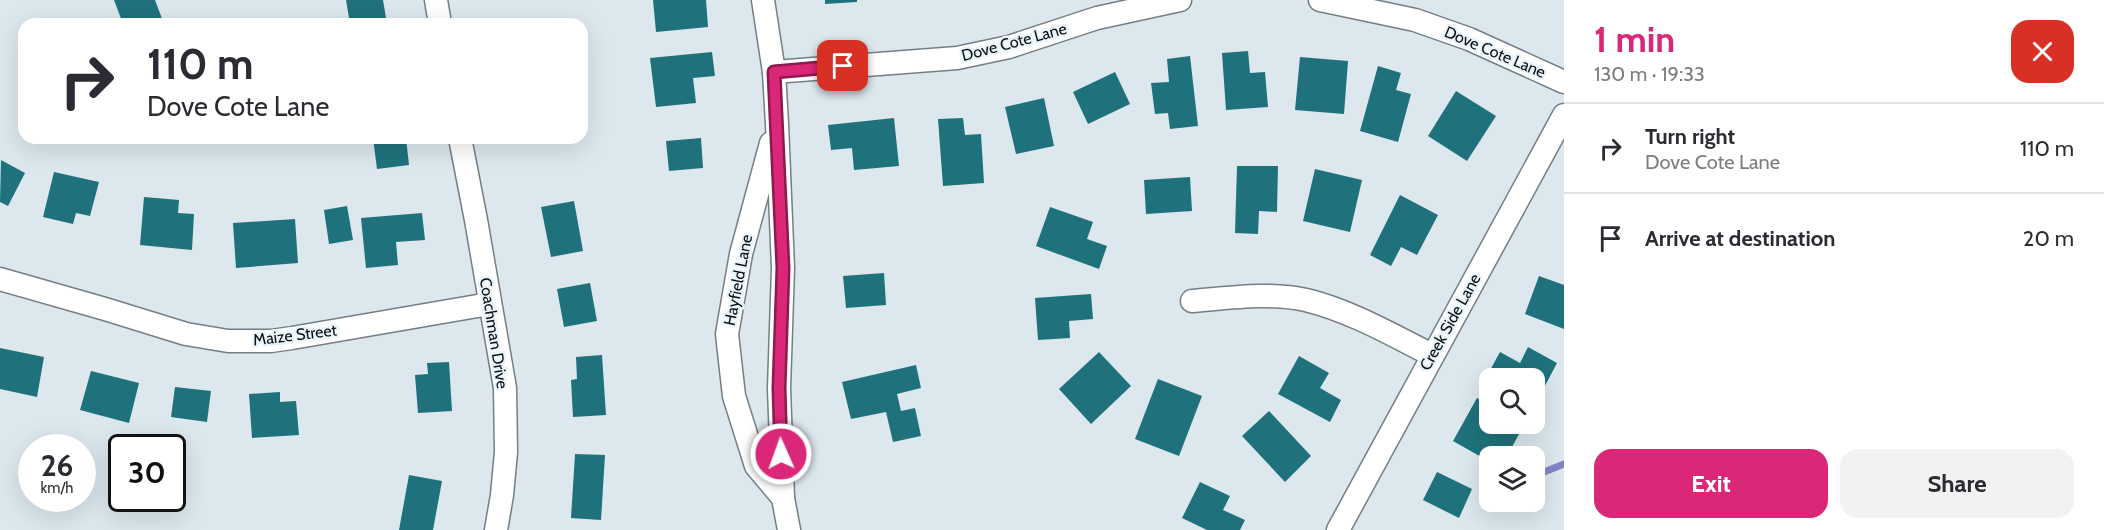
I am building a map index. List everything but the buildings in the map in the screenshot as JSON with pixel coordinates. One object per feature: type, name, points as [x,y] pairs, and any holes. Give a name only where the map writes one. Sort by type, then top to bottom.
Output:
[{"type":"street","points":[[436,0],[439,18]]},
{"type":"street","name":"Hayfield Lane","points":[[763,0],[774,72],[777,124],[783,268],[779,388],[783,498],[789,530]]},
{"type":"street","name":"Dove Cote Lane","points":[[774,72],[957,58],[1008,47],[1096,18],[1180,0]]},
{"type":"street","name":"Dove Cote Lane","points":[[1320,0],[1415,20],[1469,39],[1564,82]]},
{"type":"street","name":"Creek Side Lane","points":[[1338,530],[1564,115]]},
{"type":"street","name":"Hayfield Lane","points":[[777,124],[741,254],[727,334],[734,396],[756,466],[783,498]]},
{"type":"street","name":"Coachman Drive","points":[[461,144],[505,388],[506,452],[496,530]]},
{"type":"street","name":"Maize Street","points":[[0,279],[166,329],[228,340],[271,341],[489,304]]},
{"type":"street","points":[[1192,301],[1254,295],[1305,300],[1355,317],[1432,355]]},
{"type":"waterway","points":[[1545,472],[1564,464]]},
{"type":"route","points":[[781,454],[779,388],[783,268],[774,72],[843,66]]}]
